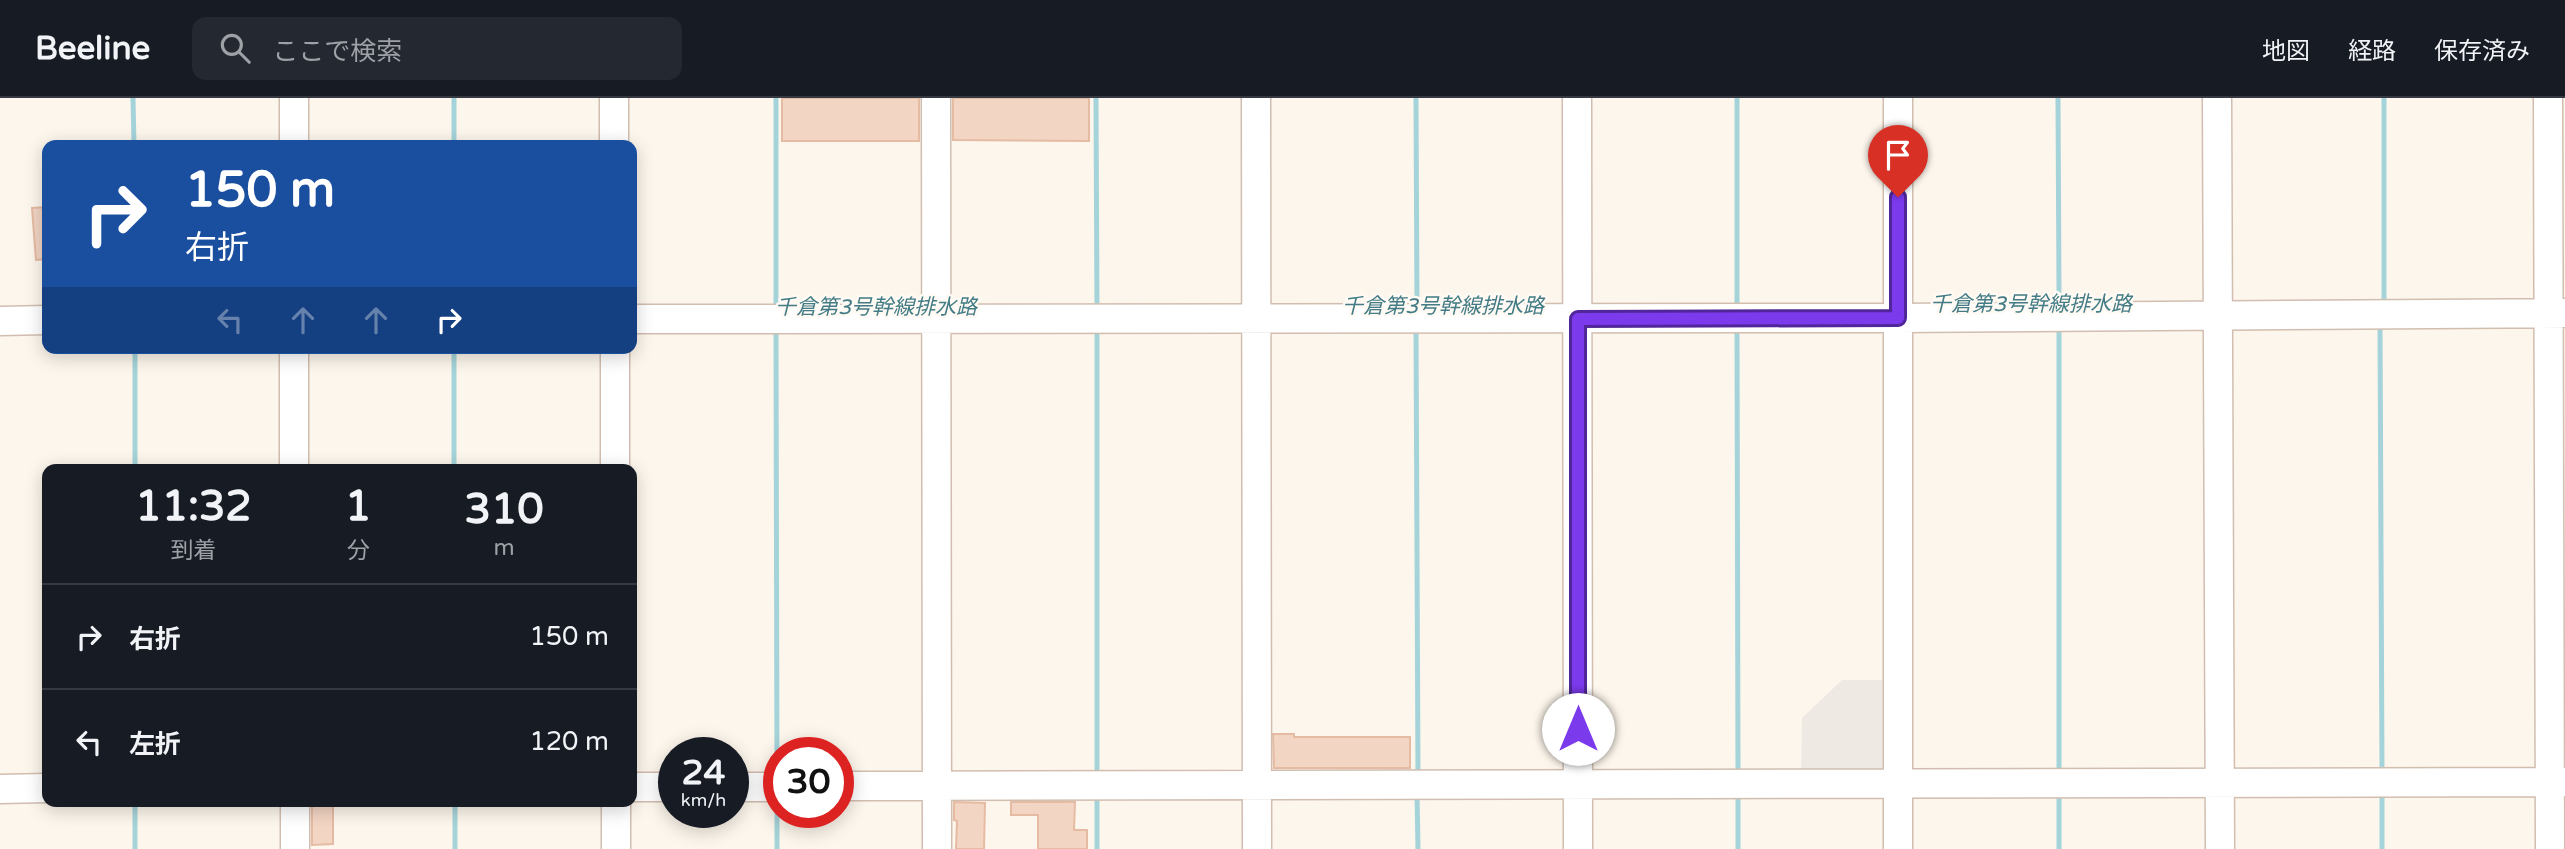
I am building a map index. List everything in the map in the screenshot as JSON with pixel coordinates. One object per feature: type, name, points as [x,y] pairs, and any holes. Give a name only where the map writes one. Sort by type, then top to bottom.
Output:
[{"type":"street","points":[[294,98],[294,140]]},
{"type":"street","points":[[614,98],[614,140]]},
{"type":"street","points":[[936,98],[937,849]]},
{"type":"street","points":[[1256,98],[1257,849]]},
{"type":"street","points":[[1577,98],[1578,849]]},
{"type":"street","points":[[1898,98],[1898,849]]},
{"type":"street","points":[[2217,98],[2220,849]]},
{"type":"street","points":[[2548,98],[2556,313],[2557,782],[2550,849]]},
{"type":"street","points":[[637,319],[936,311],[1898,308],[2218,308],[2556,313]]},
{"type":"street","points":[[0,321],[42,320]]},
{"type":"street","points":[[294,354],[295,464]]},
{"type":"street","points":[[615,354],[615,464]]},
{"type":"street","points":[[854,786],[2557,782]]},
{"type":"street","points":[[637,787],[658,787]]},
{"type":"street","points":[[0,789],[42,788]]},
{"type":"street","points":[[295,807],[295,849]]},
{"type":"street","points":[[616,807],[616,849]]},
{"type":"shaded area","points":[[1842,680],[1892,680],[1890,763],[1875,780],[1801,779],[1802,718]]},
{"type":"building","points":[[782,98],[919,98],[919,141],[782,141]]},
{"type":"building","points":[[953,98],[1089,98],[1089,141],[953,140]]},
{"type":"building","points":[[42,207],[42,259],[36,260],[32,208]]},
{"type":"building","points":[[1273,734],[1294,734],[1294,737],[1410,737],[1410,768],[1274,768]]},
{"type":"building","points":[[954,802],[985,803],[984,849],[956,849],[957,821],[954,820]]},
{"type":"building","points":[[1011,802],[1075,802],[1074,830],[1087,830],[1087,849],[1038,849],[1038,815],[1011,815]]},
{"type":"building","points":[[312,807],[333,807],[333,844],[312,845]]},
{"type":"waterway","points":[[133,98],[134,140]]},
{"type":"waterway","points":[[454,98],[454,140]]},
{"type":"waterway","points":[[776,98],[776,312]]},
{"type":"waterway","points":[[1096,98],[1097,311]]},
{"type":"waterway","points":[[1416,98],[1417,308]]},
{"type":"waterway","points":[[1737,98],[1737,308]]},
{"type":"waterway","points":[[2058,98],[2059,292]]},
{"type":"waterway","name":"千倉第3号幹線排水路","points":[[2381,304],[2384,304],[2384,98]]},
{"type":"waterway","points":[[2380,324],[2382,772]]},
{"type":"waterway","points":[[1097,326],[1097,778]]},
{"type":"waterway","points":[[1416,326],[1418,777]]},
{"type":"waterway","points":[[1737,326],[1738,774]]},
{"type":"waterway","points":[[2059,326],[2059,774]]},
{"type":"waterway","points":[[776,329],[777,737]]},
{"type":"waterway","points":[[135,354],[135,464]]},
{"type":"waterway","points":[[454,354],[454,464]]},
{"type":"waterway","points":[[2382,791],[2382,849]]},
{"type":"waterway","points":[[1738,792],[1738,849]]},
{"type":"waterway","points":[[2059,792],[2059,849]]},
{"type":"waterway","points":[[1417,794],[1418,849]]},
{"type":"waterway","points":[[1097,795],[1097,849]]},
{"type":"waterway","points":[[135,807],[135,849]]},
{"type":"waterway","points":[[455,807],[455,849]]},
{"type":"waterway","points":[[777,828],[777,849]]},
{"type":"route","points":[[1578,729],[1578,319],[1898,318],[1898,197]]}]
